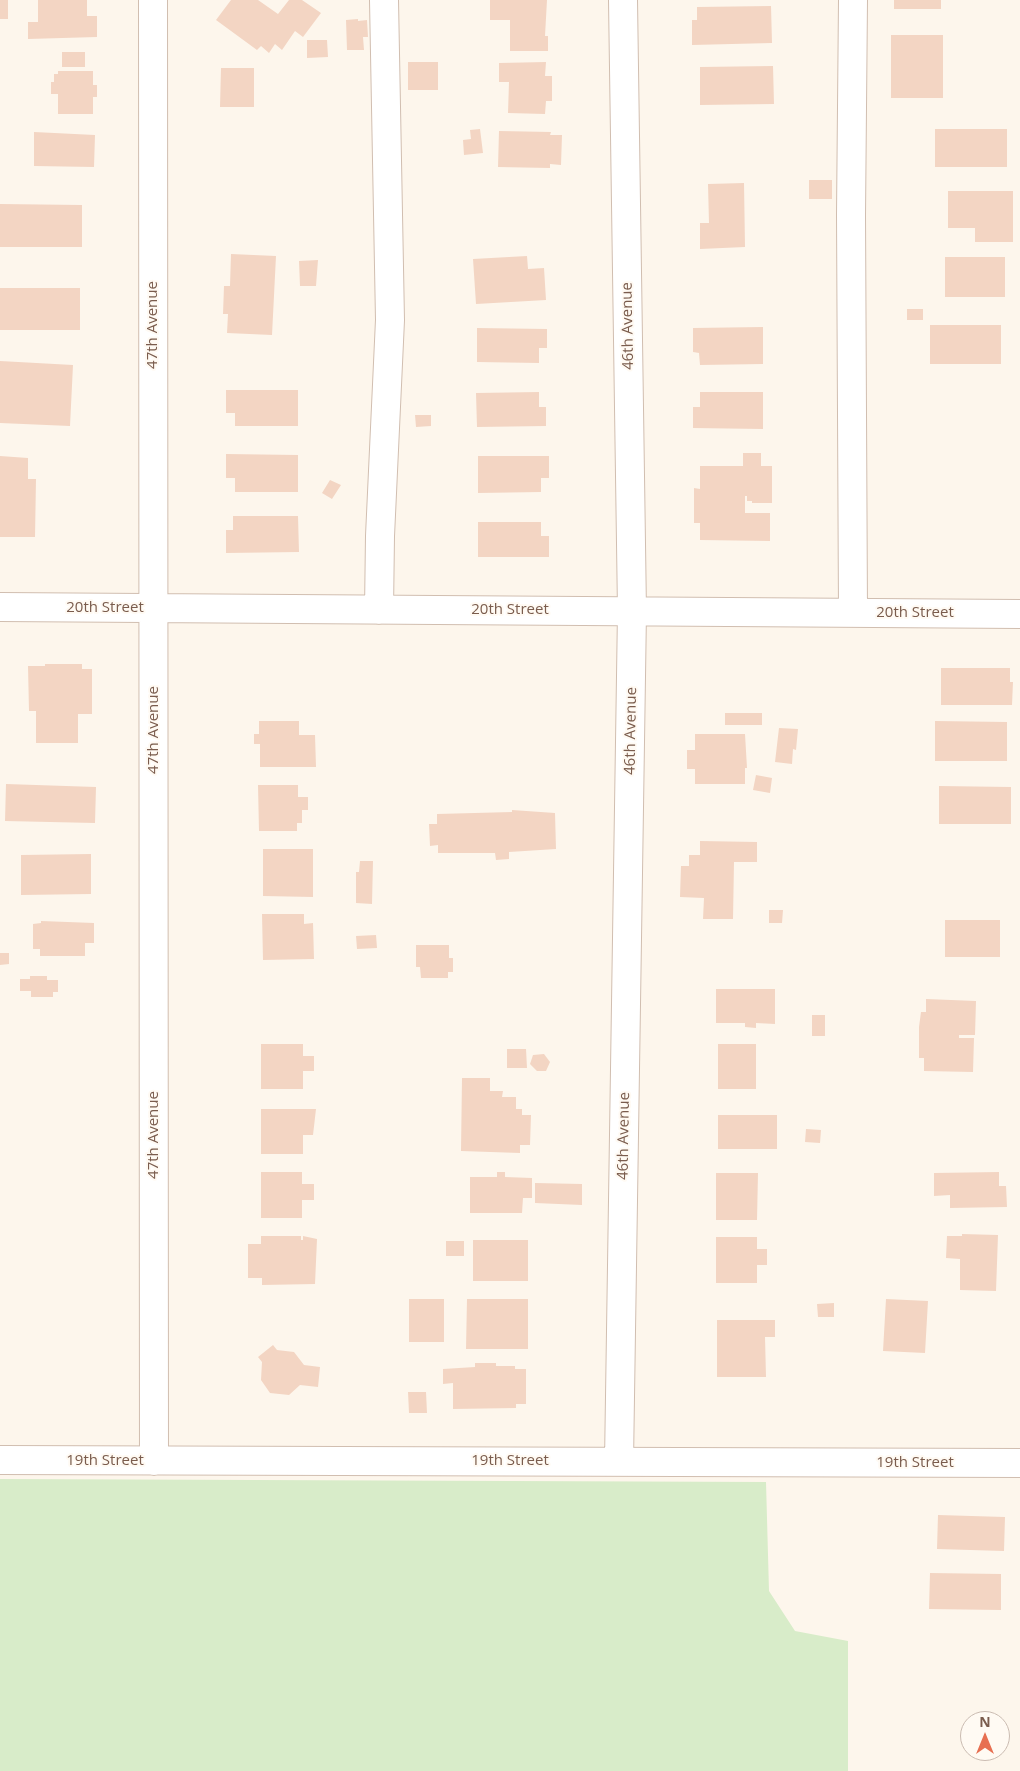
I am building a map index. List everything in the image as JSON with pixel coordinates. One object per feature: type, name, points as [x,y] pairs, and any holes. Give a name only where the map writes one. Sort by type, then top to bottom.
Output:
[{"type":"street","name":"47th Avenue","points":[[153,0],[154,1461]]},
{"type":"street","points":[[379,610],[380,536],[390,320],[384,0]]},
{"type":"street","name":"46th Avenue","points":[[620,1462],[632,611],[623,0]]},
{"type":"street","points":[[853,0],[851,225],[853,612]]},
{"type":"street","name":"20th Street","points":[[0,607],[1020,614]]},
{"type":"street","name":"19th Street","points":[[0,1460],[1020,1463]]},
{"type":"green space","points":[[0,1479],[766,1482],[769,1591],[795,1631],[848,1641],[848,1771],[0,1771]]},
{"type":"building","points":[[0,0],[8,0],[8,19],[0,19]]},
{"type":"building","points":[[38,0],[87,0],[87,16],[97,16],[97,37],[28,39],[28,22],[38,22]]},
{"type":"building","points":[[231,0],[258,0],[278,14],[289,0],[302,0],[321,13],[303,37],[295,31],[282,50],[275,44],[269,53],[261,46],[257,50],[216,20]]},
{"type":"building","points":[[490,0],[547,0],[545,36],[548,36],[548,51],[510,51],[510,20],[490,20]]},
{"type":"building","points":[[894,0],[941,0],[941,9],[894,9]]},
{"type":"building","points":[[771,6],[772,43],[692,45],[692,20],[697,20],[697,7]]},
{"type":"building","points":[[358,19],[358,21],[367,20],[368,37],[363,37],[364,50],[347,50],[346,20]]},
{"type":"building","points":[[891,35],[943,35],[943,98],[891,98]]},
{"type":"building","points":[[307,40],[327,40],[328,57],[307,58]]},
{"type":"building","points":[[62,52],[85,52],[85,67],[62,67]]},
{"type":"building","points":[[408,62],[438,62],[438,90],[408,90]]},
{"type":"building","points":[[546,62],[545,76],[552,76],[552,101],[546,101],[545,114],[508,113],[509,82],[499,82],[499,63]]},
{"type":"building","points":[[773,66],[774,104],[700,105],[700,67]]},
{"type":"building","points":[[221,68],[254,68],[254,107],[220,107]]},
{"type":"building","points":[[58,71],[93,71],[93,85],[97,85],[97,97],[93,97],[93,114],[58,114],[58,94],[51,94],[51,82],[54,82],[54,74],[58,74]]},
{"type":"building","points":[[480,129],[483,153],[464,155],[463,140],[471,139],[470,130]]},
{"type":"building","points":[[935,129],[1007,129],[1007,167],[935,167]]},
{"type":"building","points":[[499,131],[551,132],[550,135],[562,135],[561,165],[550,164],[550,168],[498,167]]},
{"type":"building","points":[[34,132],[95,135],[94,167],[34,166]]},
{"type":"building","points":[[809,180],[832,180],[832,199],[809,199]]},
{"type":"building","points":[[744,183],[745,247],[700,249],[700,223],[709,223],[708,184]]},
{"type":"building","points":[[948,191],[1013,191],[1013,242],[975,242],[975,228],[948,228]]},
{"type":"building","points":[[0,204],[82,205],[82,247],[0,247]]},
{"type":"building","points":[[231,254],[276,256],[272,335],[227,333],[228,314],[223,314],[224,286],[230,286]]},
{"type":"building","points":[[527,256],[528,269],[544,268],[546,300],[476,304],[473,259]]},
{"type":"building","points":[[945,257],[1005,257],[1005,297],[945,297]]},
{"type":"building","points":[[318,260],[316,286],[300,286],[299,261]]},
{"type":"building","points":[[0,288],[80,288],[80,330],[0,330]]},
{"type":"building","points":[[907,309],[923,309],[923,320],[907,320]]},
{"type":"building","points":[[930,325],[1001,325],[1001,364],[930,364]]},
{"type":"building","points":[[763,327],[763,364],[700,365],[699,353],[693,352],[693,328]]},
{"type":"building","points":[[477,328],[547,329],[547,348],[539,348],[539,363],[477,362]]},
{"type":"building","points":[[0,361],[73,365],[70,426],[0,423]]},
{"type":"building","points":[[226,390],[298,390],[298,426],[235,426],[235,413],[226,413]]},
{"type":"building","points":[[539,392],[539,407],[546,407],[546,426],[477,427],[476,393]]},
{"type":"building","points":[[700,392],[763,392],[763,429],[693,428],[693,407],[700,407]]},
{"type":"building","points":[[415,415],[431,415],[431,426],[416,427]]},
{"type":"building","points":[[743,453],[761,453],[761,466],[772,466],[772,503],[752,503],[752,501],[747,501],[747,496],[745,496],[745,513],[770,513],[770,541],[700,540],[700,523],[694,523],[694,488],[700,489],[700,466],[743,466]]},
{"type":"building","points":[[226,454],[298,455],[298,492],[235,492],[235,478],[226,478]]},
{"type":"building","points":[[0,456],[28,458],[28,479],[36,479],[35,537],[0,537]]},
{"type":"building","points":[[478,456],[549,456],[549,478],[541,478],[541,492],[478,493]]},
{"type":"building","points":[[330,480],[341,485],[332,499],[322,493]]},
{"type":"building","points":[[233,516],[298,516],[299,552],[226,553],[226,530],[233,530]]},
{"type":"building","points":[[478,522],[541,522],[541,536],[549,536],[549,557],[478,557]]},
{"type":"building","points":[[45,664],[82,664],[82,669],[92,669],[92,714],[78,714],[78,743],[36,743],[36,711],[29,711],[28,666],[45,666]]},
{"type":"building","points":[[941,668],[1010,668],[1010,682],[1013,682],[1012,705],[941,705]]},
{"type":"building","points":[[725,713],[762,713],[762,725],[725,725]]},
{"type":"building","points":[[259,721],[299,721],[299,735],[315,735],[316,767],[260,767],[260,744],[254,744],[254,734],[259,734]]},
{"type":"building","points":[[935,721],[1007,722],[1007,761],[935,761]]},
{"type":"building","points":[[779,728],[798,729],[796,750],[793,749],[792,764],[775,762]]},
{"type":"building","points":[[695,734],[745,734],[747,768],[745,768],[745,784],[695,784],[695,769],[687,769],[687,750],[695,750]]},
{"type":"building","points":[[756,775],[772,778],[770,793],[753,790]]},
{"type":"building","points":[[6,784],[96,787],[95,823],[5,821]]},
{"type":"building","points":[[258,785],[298,785],[298,797],[308,797],[308,810],[302,810],[302,823],[297,823],[297,831],[259,831]]},
{"type":"building","points":[[939,786],[1011,787],[1011,824],[939,824]]},
{"type":"building","points":[[512,810],[555,813],[556,849],[509,852],[509,859],[496,860],[495,853],[438,853],[438,845],[430,846],[429,824],[437,824],[437,814],[512,812]]},
{"type":"building","points":[[700,841],[757,842],[757,862],[734,862],[733,919],[703,919],[704,898],[680,897],[681,866],[689,866],[689,855],[700,855]]},
{"type":"building","points":[[263,849],[313,849],[313,897],[263,896]]},
{"type":"building","points":[[91,854],[91,894],[21,895],[21,855]]},
{"type":"building","points":[[360,861],[373,861],[372,904],[356,903],[356,872],[359,872]]},
{"type":"building","points":[[769,910],[783,910],[782,923],[769,923]]},
{"type":"building","points":[[262,914],[304,914],[304,924],[313,923],[314,959],[263,960]]},
{"type":"building","points":[[945,920],[1000,920],[1000,957],[945,957]]},
{"type":"building","points":[[41,921],[94,923],[94,943],[85,943],[85,956],[40,956],[40,949],[33,949],[33,924],[41,923]]},
{"type":"building","points":[[376,935],[377,948],[357,949],[356,936]]},
{"type":"building","points":[[416,945],[449,945],[449,958],[453,958],[453,972],[448,972],[448,978],[421,978],[420,967],[416,967]]},
{"type":"building","points":[[0,953],[9,953],[9,964],[0,965]]},
{"type":"building","points":[[30,976],[47,976],[47,980],[58,980],[58,992],[53,992],[53,997],[31,997],[31,991],[20,991],[20,979],[30,979]]},
{"type":"building","points":[[716,989],[775,989],[775,1024],[756,1023],[756,1028],[745,1027],[745,1023],[716,1023]]},
{"type":"building","points":[[926,999],[976,1001],[975,1035],[959,1035],[959,1038],[974,1038],[973,1072],[924,1071],[924,1058],[919,1058],[919,1027],[921,1012],[926,1012]]},
{"type":"building","points":[[812,1015],[825,1015],[825,1036],[812,1036]]},
{"type":"building","points":[[261,1044],[303,1044],[303,1056],[314,1056],[314,1071],[303,1071],[303,1089],[261,1089]]},
{"type":"building","points":[[718,1044],[756,1044],[756,1089],[718,1089]]},
{"type":"building","points":[[507,1049],[526,1049],[527,1068],[507,1068]]},
{"type":"building","points":[[544,1054],[550,1062],[546,1071],[537,1071],[530,1064],[533,1055]]},
{"type":"building","points":[[462,1078],[490,1078],[490,1091],[503,1091],[502,1097],[516,1097],[516,1109],[522,1109],[522,1115],[531,1115],[530,1145],[520,1145],[520,1153],[461,1151]]},
{"type":"building","points":[[261,1109],[316,1109],[313,1135],[303,1135],[303,1154],[261,1154]]},
{"type":"building","points":[[718,1115],[777,1115],[777,1149],[718,1149]]},
{"type":"building","points":[[806,1129],[821,1130],[820,1143],[805,1142]]},
{"type":"building","points":[[261,1172],[302,1172],[302,1184],[314,1184],[314,1200],[302,1200],[302,1218],[261,1218]]},
{"type":"building","points":[[497,1172],[505,1172],[505,1177],[532,1178],[532,1198],[523,1198],[522,1213],[470,1213],[470,1177],[497,1177]]},
{"type":"building","points":[[999,1172],[999,1186],[1006,1186],[1007,1207],[950,1208],[950,1195],[934,1196],[934,1173]]},
{"type":"building","points":[[716,1173],[758,1173],[757,1220],[716,1220]]},
{"type":"building","points":[[535,1183],[582,1184],[582,1205],[535,1203]]},
{"type":"building","points":[[962,1234],[998,1235],[996,1291],[960,1290],[960,1259],[946,1258],[947,1236],[962,1236]]},
{"type":"building","points":[[261,1236],[301,1236],[301,1240],[303,1240],[303,1236],[317,1239],[315,1284],[262,1285],[262,1278],[248,1278],[248,1244],[261,1244]]},
{"type":"building","points":[[716,1237],[757,1237],[757,1249],[767,1249],[767,1265],[757,1265],[757,1283],[716,1283]]},
{"type":"building","points":[[473,1240],[528,1240],[528,1281],[473,1281]]},
{"type":"building","points":[[446,1241],[464,1241],[464,1256],[446,1256]]},
{"type":"building","points":[[409,1299],[444,1299],[444,1342],[409,1342]]},
{"type":"building","points":[[467,1299],[528,1299],[528,1349],[466,1349]]},
{"type":"building","points":[[886,1299],[928,1301],[925,1353],[883,1351]]},
{"type":"building","points":[[834,1303],[834,1317],[818,1317],[817,1304]]},
{"type":"building","points":[[717,1320],[775,1320],[775,1337],[765,1337],[766,1377],[717,1377]]},
{"type":"building","points":[[273,1345],[277,1350],[294,1352],[304,1365],[320,1367],[318,1387],[300,1385],[289,1395],[270,1393],[261,1380],[262,1362],[258,1357]]},
{"type":"building","points":[[475,1363],[496,1363],[496,1366],[515,1366],[515,1369],[526,1369],[526,1404],[516,1404],[516,1408],[453,1409],[453,1383],[443,1384],[443,1369],[475,1367]]},
{"type":"building","points":[[408,1392],[426,1392],[427,1413],[409,1413]]},
{"type":"building","points":[[938,1515],[1005,1517],[1004,1551],[937,1549]]},
{"type":"building","points":[[930,1573],[1001,1574],[1001,1610],[929,1609]]}]
